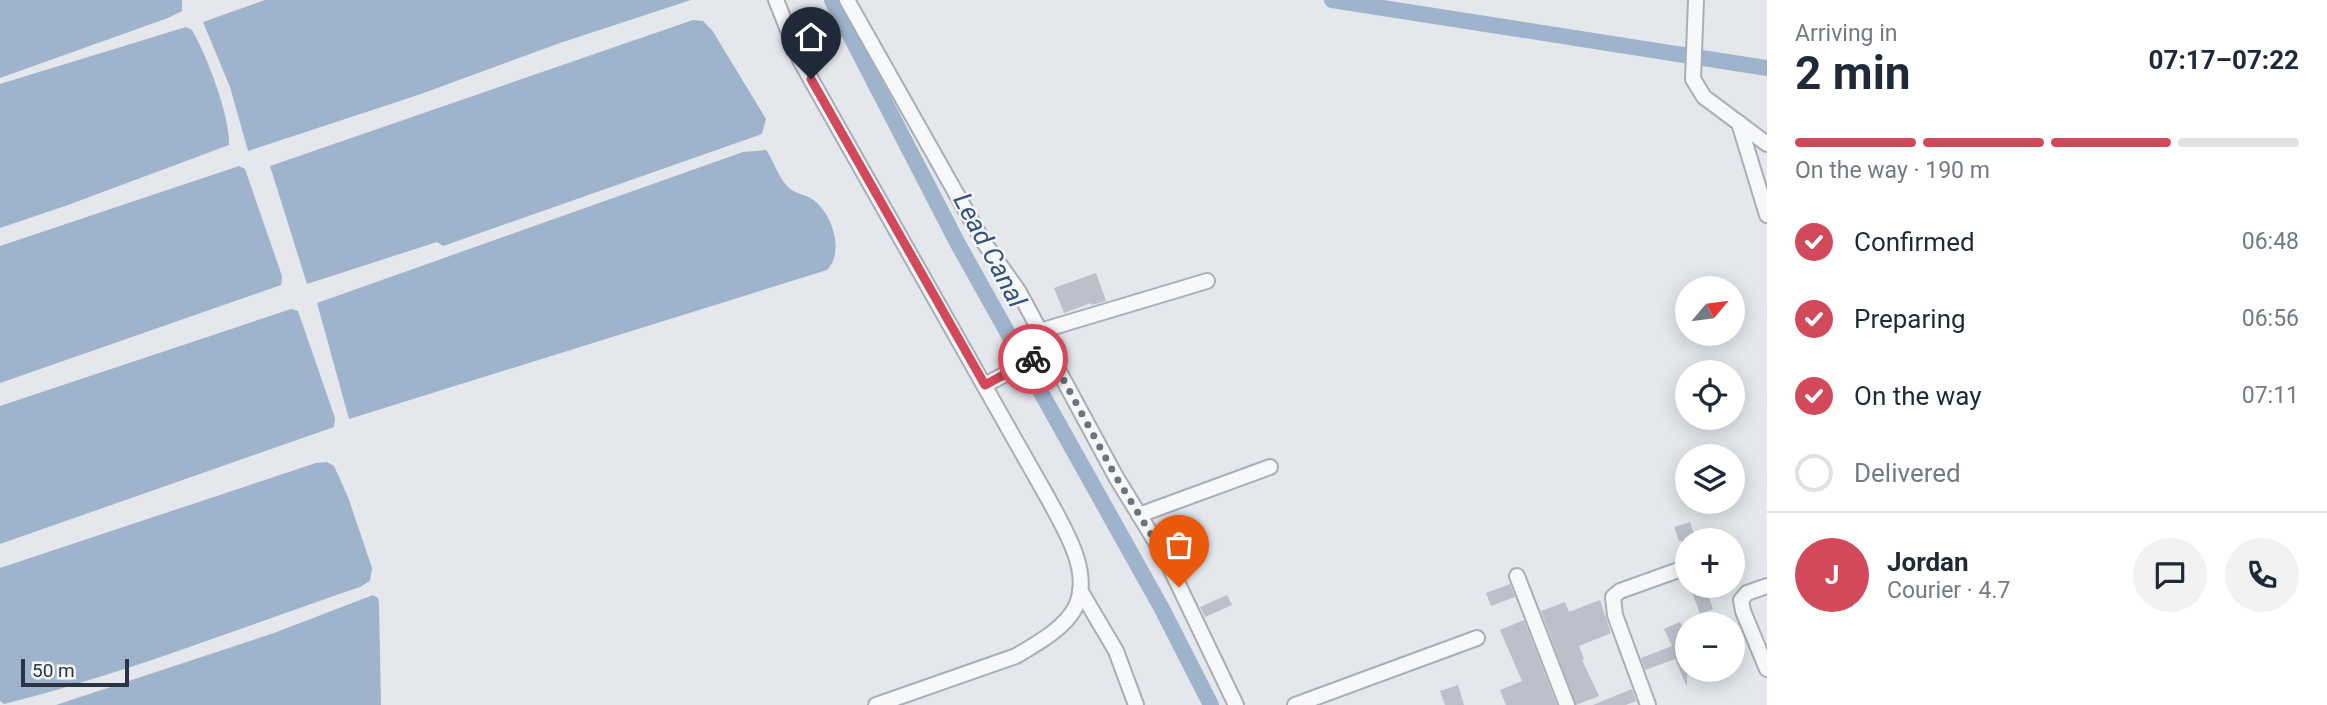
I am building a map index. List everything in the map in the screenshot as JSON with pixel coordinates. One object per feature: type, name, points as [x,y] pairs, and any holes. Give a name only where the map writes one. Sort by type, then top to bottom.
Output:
[{"type":"street","points":[[776,0],[800,60],[985,385],[1068,537],[1078,566],[1080,590],[1076,607],[1067,620],[1016,656],[876,705]]},
{"type":"street","points":[[847,0],[983,241],[1018,292],[1048,351],[1165,557],[1236,705]]},
{"type":"street","points":[[1696,0],[1693,79],[1704,97],[1767,144]]},
{"type":"street","points":[[1738,122],[1767,215]]},
{"type":"street","points":[[1040,331],[1207,281]]},
{"type":"street","points":[[985,385],[1048,351]]},
{"type":"street","points":[[1139,515],[1270,467]]},
{"type":"street","points":[[1648,705],[1615,615],[1613,597],[1620,591],[1675,571]]},
{"type":"street","points":[[1517,576],[1567,705]]},
{"type":"street","points":[[1767,586],[1747,593],[1741,600],[1767,669]]},
{"type":"street","points":[[1080,590],[1116,651],[1136,705]]},
{"type":"street","points":[[1295,705],[1477,638]]},
{"type":"water","points":[[0,0],[182,0],[182,11],[0,78]]},
{"type":"water","points":[[265,0],[691,0],[248,151],[230,87],[203,22]]},
{"type":"water","points":[[693,20],[703,21],[712,30],[766,119],[762,134],[443,246],[437,242],[307,284],[270,166]]},
{"type":"water","points":[[186,27],[192,30],[211,70],[226,118],[229,145],[0,228],[0,84]]},
{"type":"water","points":[[766,150],[788,187],[812,199],[830,222],[834,233],[835,253],[827,270],[349,419],[317,303],[743,152]]},
{"type":"water","points":[[239,166],[245,169],[282,276],[281,285],[0,383],[0,246]]},
{"type":"water","points":[[291,309],[298,311],[335,418],[334,427],[0,544],[0,406]]},
{"type":"water","points":[[327,462],[334,466],[348,497],[372,568],[370,581],[360,587],[94,679],[4,704],[0,701],[0,568],[316,463]]},
{"type":"water","points":[[373,595],[378,598],[379,603],[381,705],[56,705],[274,633]]},
{"type":"building","points":[[1096,273],[1106,301],[1092,305],[1091,303],[1064,313],[1054,288]]},
{"type":"building","points":[[1690,522],[1692,528],[1675,530],[1674,527]]},
{"type":"building","points":[[1510,584],[1515,597],[1491,606],[1486,593]]},
{"type":"building","points":[[1227,595],[1232,605],[1205,617],[1200,607]]},
{"type":"building","points":[[1694,598],[1709,598],[1713,609],[1699,612]]},
{"type":"building","points":[[1600,600],[1611,633],[1579,646],[1584,659],[1582,660],[1599,696],[1576,705],[1541,611],[1565,602],[1569,612]]},
{"type":"building","points":[[1524,620],[1557,705],[1506,705],[1500,690],[1522,681],[1500,630]]},
{"type":"building","points":[[1675,624],[1675,659],[1645,670],[1641,658],[1672,646],[1664,629]]},
{"type":"building","points":[[1458,685],[1464,705],[1445,705],[1440,691]]},
{"type":"building","points":[[1632,689],[1636,701],[1626,705],[1593,705]]},
{"type":"waterway","name":"Lead Canal","points":[[832,0],[958,244],[1161,607],[1211,705]]},
{"type":"waterway","points":[[1332,0],[1767,68]]},
{"type":"way so far","points":[[1033,359],[1048,351],[1116,477],[1165,557],[1179,587]]},
{"type":"route","points":[[811,79],[985,385],[1033,359]]}]
